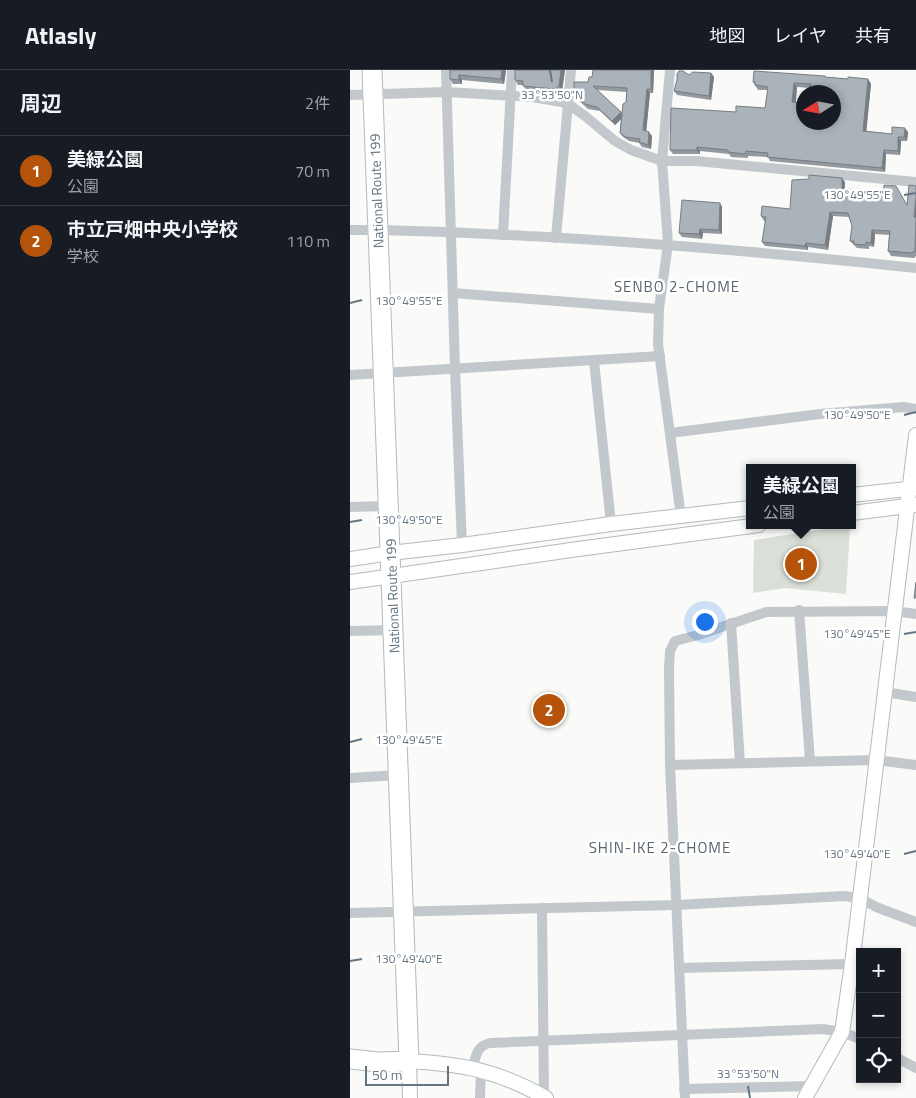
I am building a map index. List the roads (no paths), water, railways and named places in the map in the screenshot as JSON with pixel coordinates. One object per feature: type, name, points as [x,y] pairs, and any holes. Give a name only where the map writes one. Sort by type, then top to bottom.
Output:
[{"type":"highway","name":"National Route 199","points":[[372,70],[409,1061]]},
{"type":"highway","points":[[350,1059],[378,1062],[409,1061]]},
{"type":"highway","points":[[350,1069],[378,1062]]},
{"type":"street","points":[[446,70],[462,545]]},
{"type":"street","points":[[503,235],[512,70]]},
{"type":"street","points":[[556,238],[571,70]]},
{"type":"street","points":[[670,70],[662,161],[668,244],[659,308],[658,344],[680,516]]},
{"type":"street","points":[[350,95],[447,92],[533,97],[567,104],[615,141],[631,150],[662,161],[696,161],[916,182]]},
{"type":"street","points":[[350,230],[451,232],[668,244],[789,254],[916,268]]},
{"type":"street","points":[[453,293],[659,308]]},
{"type":"street","points":[[350,375],[660,356]]},
{"type":"street","points":[[594,360],[611,524]]},
{"type":"street","points":[[670,434],[820,414],[904,407],[916,409]]},
{"type":"street","points":[[916,435],[912,505],[895,611],[884,692],[852,964],[842,1032],[809,1092],[684,1094],[670,765],[670,651],[675,641],[766,612],[799,610],[895,611],[916,614]]},
{"type":"street","points":[[856,495],[913,488]]},
{"type":"street","points":[[856,512],[912,505]]},
{"type":"street","points":[[350,507],[388,506]]},
{"type":"street","points":[[350,559],[390,552],[462,545],[611,524],[746,508]]},
{"type":"street","points":[[350,582],[746,527]]},
{"type":"street","points":[[799,610],[810,761]]},
{"type":"street","points":[[731,623],[740,763]]},
{"type":"street","points":[[350,631],[393,630]]},
{"type":"street","points":[[884,692],[916,697]]},
{"type":"street","points":[[670,765],[876,760],[916,765]]},
{"type":"street","points":[[350,778],[398,775]]},
{"type":"street","points":[[350,913],[676,905],[844,896],[860,898],[876,907],[916,922]]},
{"type":"street","points":[[410,1098],[409,1061],[443,1063],[477,1069],[498,1075],[545,1098],[542,908]]},
{"type":"street","points":[[679,968],[852,964]]},
{"type":"street","points":[[480,1098],[477,1051],[482,1045],[543,1040],[823,1029],[842,1032],[857,1038]]},
{"type":"street","points":[[901,1060],[916,1068]]},
{"type":"place","name":"美緑公園","points":[[801,564]]},
{"type":"place","name":"市立戸畑中央小学校","points":[[549,710]]},
{"type":"district","name":"SENBO 2-CHOME","points":[[677,286]]},
{"type":"district","name":"SHIN-IKE 2-CHOME","points":[[660,847]]}]
